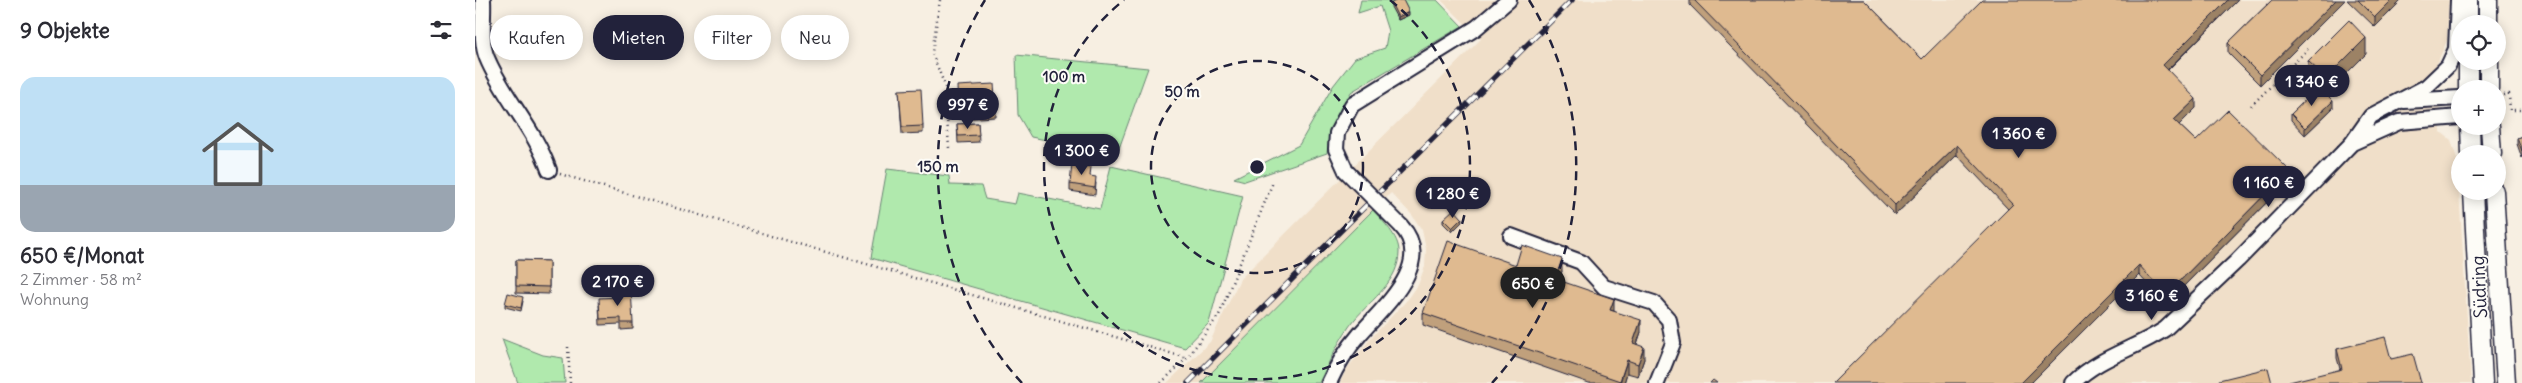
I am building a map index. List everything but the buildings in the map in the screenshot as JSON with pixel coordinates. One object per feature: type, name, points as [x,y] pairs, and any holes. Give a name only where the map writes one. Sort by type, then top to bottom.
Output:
[{"type":"main road","points":[[2468,0],[2468,15]]},
{"type":"main road","points":[[2488,0],[2488,15]]},
{"type":"main road","name":"Südring","points":[[2473,200],[2483,383]]},
{"type":"main road","name":"Südring","points":[[2495,200],[2506,383]]},
{"type":"street","points":[[483,0],[484,46],[487,59],[538,145],[549,170]]},
{"type":"street","points":[[1329,383],[1350,347],[1401,288],[1409,268],[1412,247],[1409,236],[1401,226],[1346,171],[1338,157],[1337,133],[1351,105],[1475,28],[1509,0]]},
{"type":"street","points":[[2073,383],[2091,367],[2151,338],[2176,320],[2238,260],[2352,143],[2371,116],[2436,80],[2453,59],[2456,48],[2457,0]]},
{"type":"street","points":[[2398,102],[2451,99]]},
{"type":"street","points":[[2352,143],[2399,122],[2451,118]]},
{"type":"street","points":[[1511,236],[1581,262],[1605,286],[1654,303],[1669,320],[1673,343],[1657,383]]},
{"type":"path","points":[[940,0],[932,53],[945,86],[949,148]]},
{"type":"path","points":[[2251,106],[2308,49]]},
{"type":"path","points":[[2506,94],[2509,94],[2510,110],[2522,110]]},
{"type":"path","points":[[549,170],[1187,358]]},
{"type":"path","points":[[1161,383],[1187,358],[1219,316],[1273,182]]},
{"type":"path","points":[[568,347],[570,383]]},
{"type":"shaded area","points":[[1441,0],[2449,0],[2447,40],[2436,66],[2441,132],[2451,140],[2453,145],[2451,145],[2451,200],[2460,200],[2471,383],[1340,383],[1346,370],[1371,338],[1409,298],[1418,285],[1425,266],[1426,249],[1422,230],[1412,215],[1391,193],[1201,383],[1167,383],[1210,342],[1240,279],[1481,39]]},
{"type":"green space","points":[[1361,0],[1437,0],[1462,26],[1351,92],[1330,129],[1327,153],[1245,181],[1234,178],[1299,145],[1333,86],[1355,58],[1385,48],[1388,31],[1380,6],[1358,13]]},
{"type":"green space","points":[[1016,55],[1148,68],[1117,154],[1031,137],[1018,115]]},
{"type":"green space","points":[[1111,166],[1243,196],[1209,323],[1185,348],[871,258],[887,169],[949,176],[950,185],[981,186],[985,199],[1015,204],[1018,193],[1100,209]]},
{"type":"green space","points":[[1373,210],[1396,240],[1399,252],[1395,272],[1390,281],[1355,319],[1344,334],[1319,383],[1201,383]]},
{"type":"green space","points":[[502,339],[543,355],[563,358],[565,383],[518,383]]},
{"type":"railway","points":[[1188,383],[1572,0]]}]
